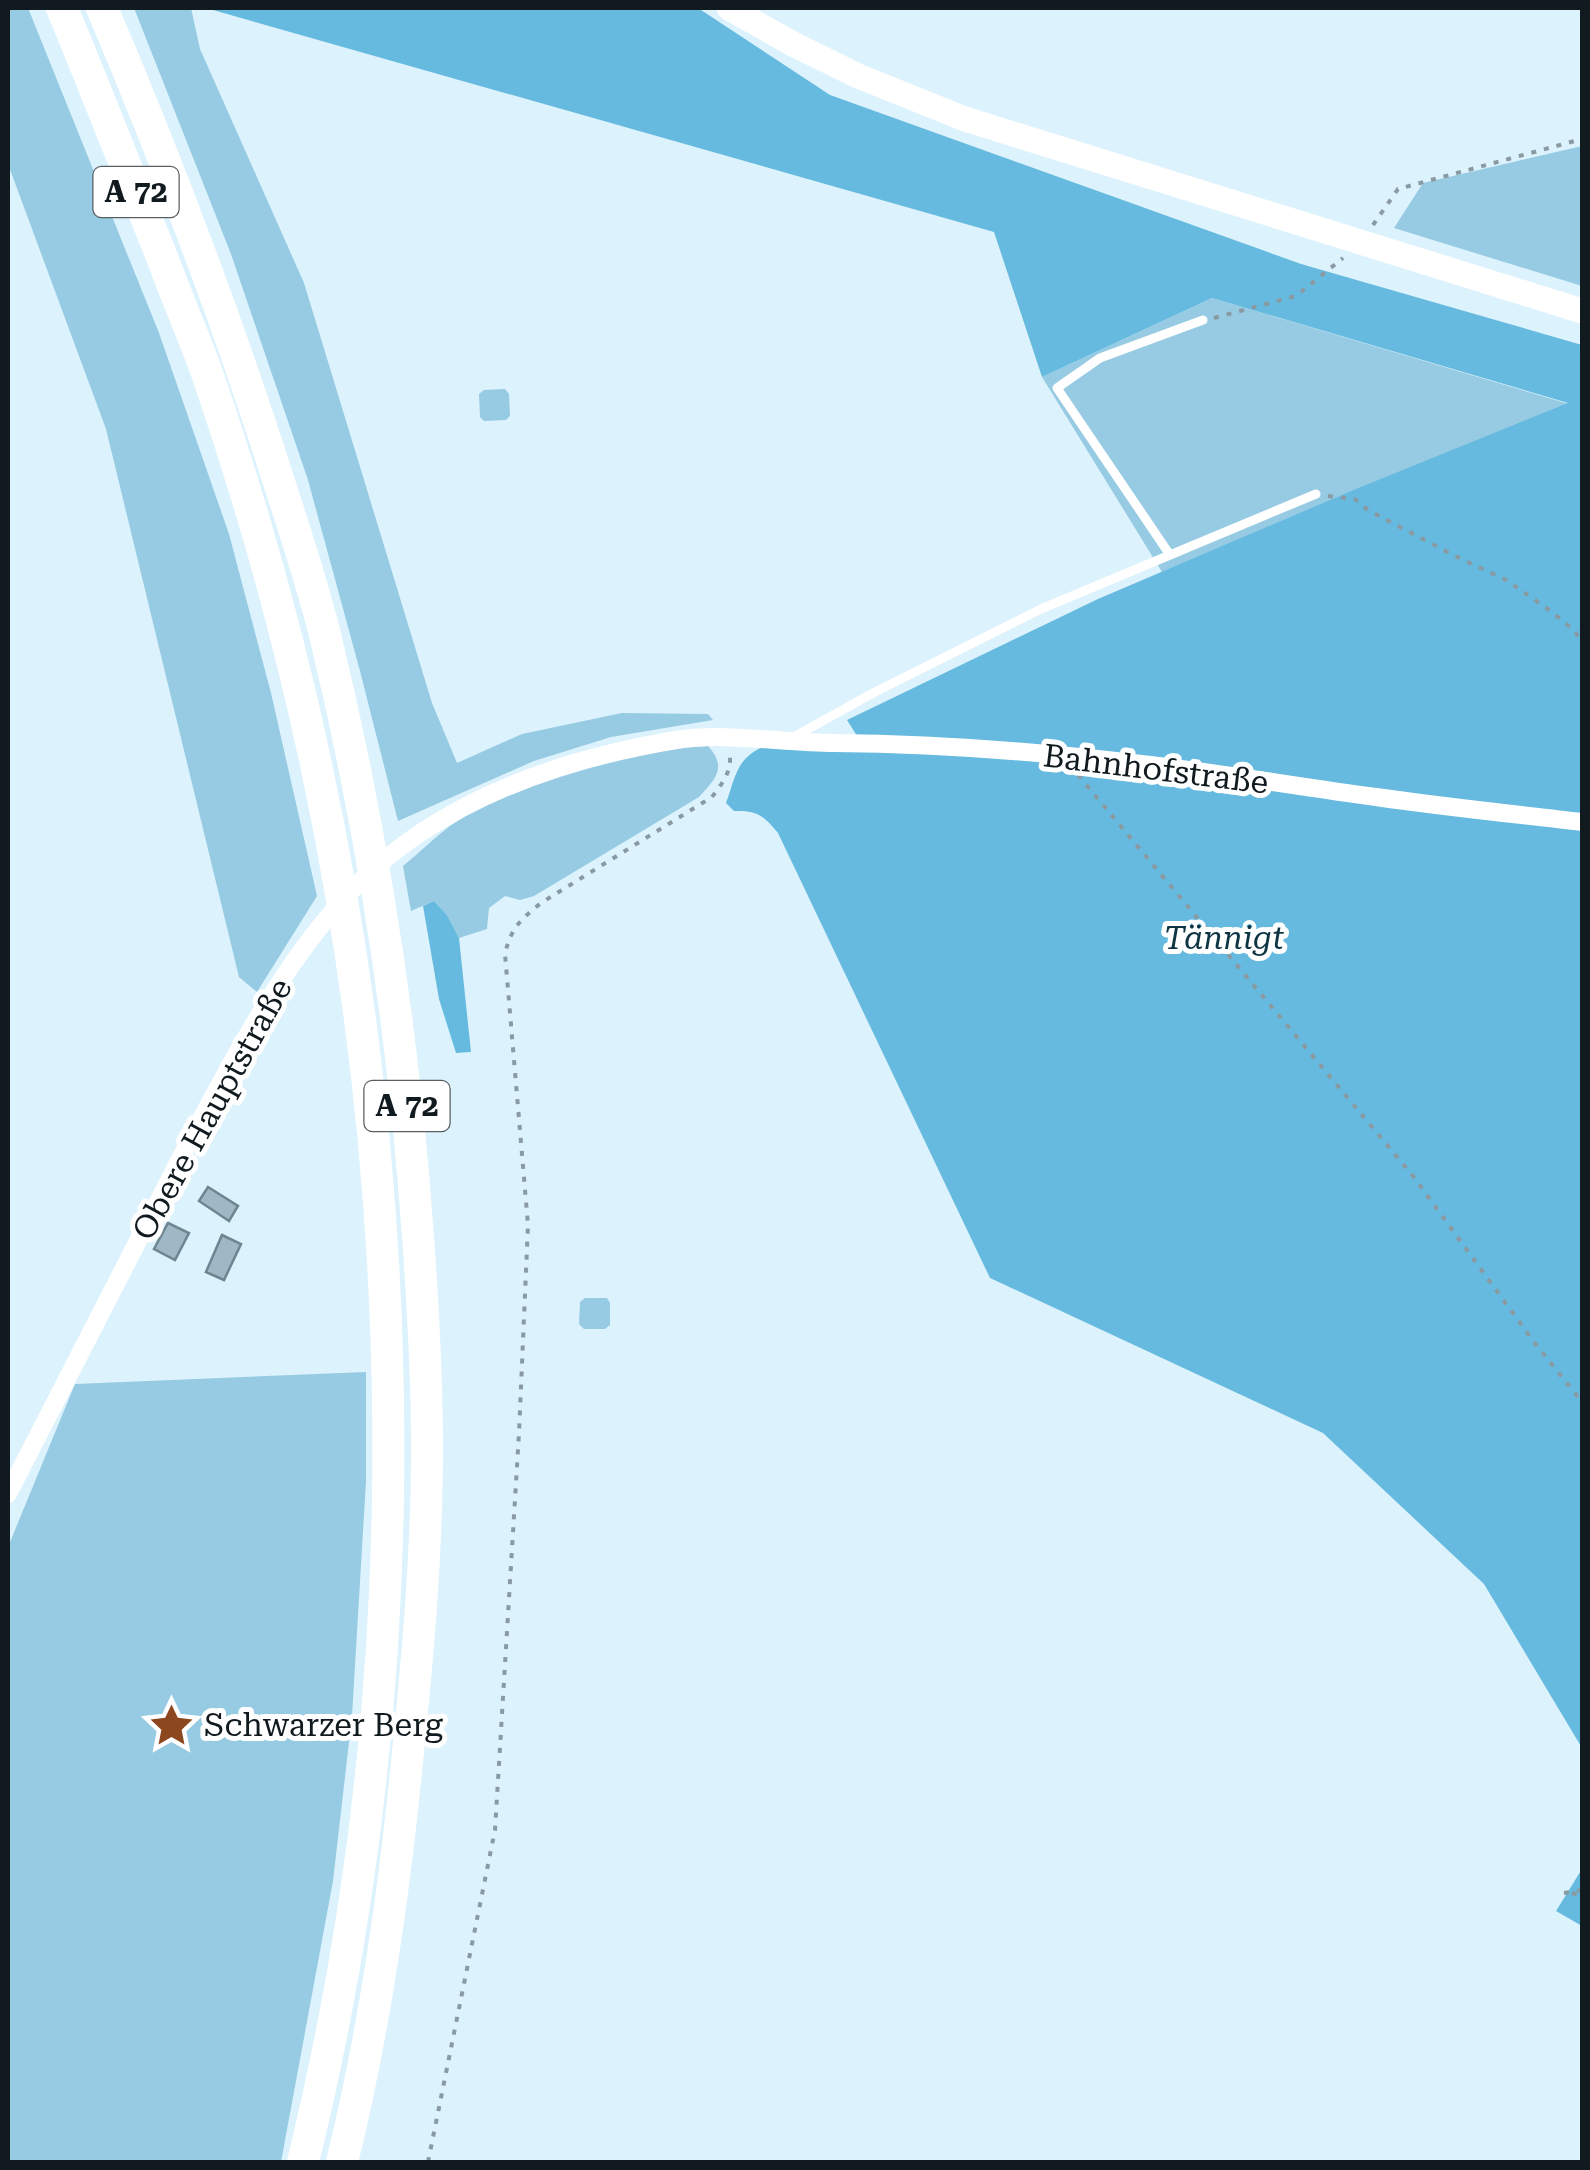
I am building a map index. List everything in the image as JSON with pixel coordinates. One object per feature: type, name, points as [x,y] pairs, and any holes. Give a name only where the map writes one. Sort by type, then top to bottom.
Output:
[{"type":"highway","name":"A 72","points":[[62,8],[208,378],[254,525],[322,797],[365,1054],[386,1300],[385,1578],[378,1702],[360,1856],[338,1997],[303,2162]]},
{"type":"highway","name":"A 72","points":[[102,8],[243,371],[324,629],[386,936],[413,1157],[427,1448],[414,1706],[397,1860],[375,2003],[342,2162]]},
{"type":"main road","points":[[729,8],[858,76],[965,119],[1582,312]]},
{"type":"street","name":"Bahnhofstraße","points":[[728,737],[931,745],[1148,764],[1582,822]]},
{"type":"street","name":"Obere Hauptstraße","points":[[8,1494],[230,1065],[300,954],[364,877],[463,806],[524,779],[576,762],[680,739],[728,737]]},
{"type":"lane","points":[[1170,555],[1056,388],[1100,358],[1204,320]]},
{"type":"lane","points":[[783,742],[1041,610],[1316,494]]},
{"type":"path","points":[[1204,320],[1296,296],[1361,242],[1398,189],[1582,139]]},
{"type":"path","points":[[1316,494],[1356,499],[1368,510],[1506,580],[1562,620],[1582,644]]},
{"type":"path","points":[[428,2162],[495,1830],[528,1225],[505,954],[510,935],[522,918],[541,903],[712,797],[730,764],[728,737]]},
{"type":"path","points":[[1063,756],[1412,1176],[1582,1402]]},
{"type":"path","points":[[1566,1892],[1582,1893]]},
{"type":"shaded area","points":[[8,8],[28,8],[159,333],[229,534],[271,693],[317,896],[257,992],[239,977],[106,429],[8,164]]},
{"type":"shaded area","points":[[134,8],[191,8],[200,49],[304,283],[432,703],[457,763],[522,734],[622,713],[708,714],[713,720],[611,737],[534,761],[398,821],[308,480],[231,254]]},
{"type":"shaded area","points":[[1582,146],[1582,286],[1394,228],[1423,183]]},
{"type":"shaded area","points":[[1212,298],[1569,404],[1162,572],[1042,377]]},
{"type":"shaded area","points":[[505,389],[509,394],[510,416],[506,420],[484,421],[480,417],[479,394]]},
{"type":"shaded area","points":[[708,746],[717,761],[717,773],[699,797],[534,896],[520,900],[505,896],[489,908],[487,929],[459,938],[434,901],[411,911],[403,866],[450,826],[479,808],[574,769],[641,754]]},
{"type":"shaded area","points":[[585,1298],[607,1298],[610,1325],[605,1329],[584,1329],[579,1324],[580,1302]]},
{"type":"shaded area","points":[[366,1372],[366,1481],[352,1716],[333,1881],[281,2162],[8,2162],[8,1547],[75,1384]]},
{"type":"green space","name":"Tännigt","points":[[206,8],[698,8],[830,95],[1301,264],[1582,345],[1582,1748],[1484,1584],[1323,1433],[990,1278],[778,833],[759,815],[734,811],[726,803],[743,762],[765,746],[864,747],[847,720],[1098,599],[1568,403],[1212,298],[1042,377],[994,232]]},
{"type":"green space","points":[[434,901],[459,938],[471,1052],[456,1053],[439,999],[423,906]]},
{"type":"green space","points":[[1582,1869],[1582,1926],[1556,1911]]},
{"type":"building","points":[[208,1187],[238,1206],[229,1221],[199,1201]]},
{"type":"building","points":[[168,1223],[189,1233],[175,1260],[154,1249]]},
{"type":"building","points":[[222,1235],[241,1244],[224,1280],[206,1272]]},
{"type":"place","name":"Schwarzer Berg","points":[[171,1725]]}]
